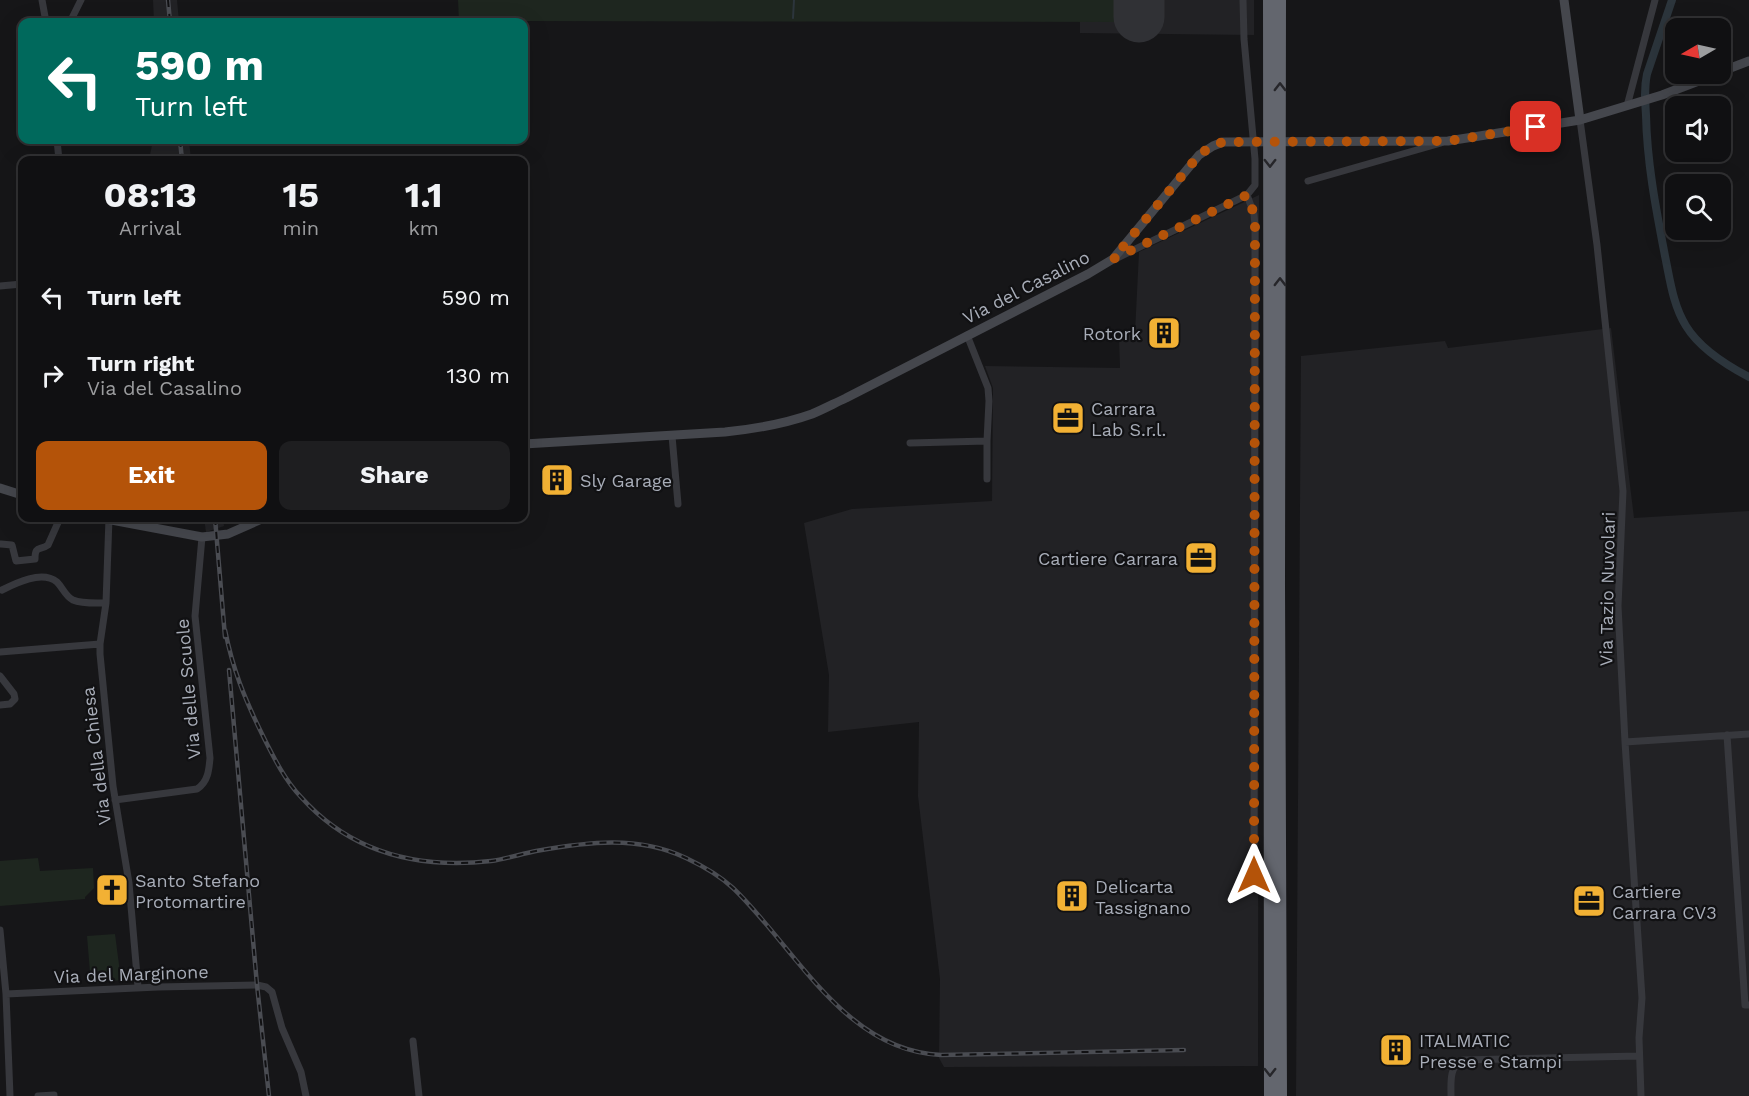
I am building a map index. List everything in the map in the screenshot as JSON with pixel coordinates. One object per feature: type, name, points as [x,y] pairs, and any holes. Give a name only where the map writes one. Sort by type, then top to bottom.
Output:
[{"type":"highway","points":[[1269,0],[1270,1096]]},
{"type":"highway","points":[[1280,0],[1281,1096]]},
{"type":"street","points":[[42,0],[45,18]]},
{"type":"street","points":[[72,18],[81,0]]},
{"type":"street","points":[[1113,259],[1247,195],[1255,185],[1243,0]]},
{"type":"street","points":[[1564,0],[1580,120]]},
{"type":"street","points":[[1628,106],[1655,0]]},
{"type":"street","name":"Via del Casalino","points":[[1731,68],[1749,61]]},
{"type":"street","name":"Via del Casalino","points":[[528,444],[725,432],[758,428],[812,414],[1088,274],[1113,259],[1199,155],[1223,142],[1449,141],[1580,120],[1651,99],[1690,84]]},
{"type":"street","name":"Via Tazio Nuvolari","points":[[1580,120],[1597,245],[1623,491],[1618,606],[1624,742],[1642,998],[1639,1056],[1641,1096]]},
{"type":"street","points":[[1308,181],[1449,141]]},
{"type":"street","points":[[1247,195],[1254,214],[1255,226],[1254,875]]},
{"type":"street","points":[[0,286],[18,284]]},
{"type":"street","points":[[967,335],[989,392],[987,479]]},
{"type":"street","points":[[672,435],[678,504]]},
{"type":"street","points":[[910,443],[987,441]]},
{"type":"street","points":[[0,489],[18,494]]},
{"type":"street","points":[[1,544],[12,544],[15,561],[35,559],[35,552],[48,545],[58,522]]},
{"type":"street","name":"Via della Chiesa","points":[[107,522],[106,603],[100,644],[115,800],[129,883],[138,987]]},
{"type":"street","points":[[127,522],[202,537],[228,534],[255,522]]},
{"type":"street","name":"Via delle Scuole","points":[[115,800],[197,789],[203,785],[209,771],[210,758],[195,616],[202,537]]},
{"type":"street","points":[[2,590],[23,579],[43,578],[56,581],[67,597],[75,602],[106,603]]},
{"type":"street","points":[[0,652],[100,644]]},
{"type":"street","points":[[0,676],[15,694],[15,699],[10,704],[0,705]]},
{"type":"street","points":[[1624,742],[1749,734]]},
{"type":"street","points":[[1727,735],[1745,1005],[1749,1005]]},
{"type":"street","points":[[0,930],[6,994],[10,1096]]},
{"type":"street","name":"Via del Marginone","points":[[6,994],[138,987],[257,985],[266,987],[272,992],[282,1028],[301,1072],[306,1096]]},
{"type":"street","points":[[413,1041],[419,1096]]},
{"type":"street","points":[[1452,1096],[1453,1069],[1458,1061],[1462,1060],[1639,1056]]},
{"type":"street","points":[[38,1096],[54,1095]]},
{"type":"shaded area","points":[[153,0],[177,0],[179,18],[154,18]]},
{"type":"shaded area","points":[[458,0],[1126,0],[1126,22],[528,21],[528,18],[459,18]]},
{"type":"shaded area","points":[[1080,0],[1254,0],[1254,35],[1080,33]]},
{"type":"shaded area","points":[[152,144],[189,144],[191,156],[150,156]]},
{"type":"shaded area","points":[[1259,195],[1258,1066],[944,1067],[939,1058],[940,979],[918,796],[919,722],[828,732],[829,675],[804,523],[852,509],[992,501],[993,388],[985,366],[1120,368],[1119,335],[1135,333],[1139,252]]},
{"type":"shaded area","points":[[1611,328],[1634,518],[1749,511],[1749,1096],[1296,1096],[1301,356],[1445,341],[1448,348]]},
{"type":"shaded area","points":[[205,522],[224,522],[224,526],[206,532]]},
{"type":"shaded area","points":[[38,858],[40,871],[93,868],[94,888],[85,899],[0,906],[0,861]]},
{"type":"shaded area","points":[[115,934],[121,980],[91,984],[87,936]]},
{"type":"waterway","points":[[793,18],[794,0]]},
{"type":"waterway","points":[[1672,0],[1645,84],[1650,168],[1672,292],[1686,326],[1699,342],[1714,356],[1749,377]]},
{"type":"runway","points":[[1139,0],[1139,17]]},
{"type":"railway","points":[[168,0],[170,18]]},
{"type":"railway","points":[[180,144],[182,156]]},
{"type":"railway","points":[[215,522],[225,637]]},
{"type":"railway","points":[[225,630],[235,671],[244,695],[284,775],[301,797],[321,816],[342,832],[364,844],[412,859],[464,863],[491,861],[536,851],[593,843],[631,843],[649,846],[686,858],[728,884],[756,912],[800,966],[849,1016],[876,1036],[907,1049],[941,1055],[1184,1050]]},
{"type":"railway","points":[[229,670],[269,1096]]},
{"type":"place","name":"Rotork","points":[[1164,333]]},
{"type":"place","name":"Carrara Lab S.r.l.","points":[[1068,418]]},
{"type":"place","name":"Sly Garage","points":[[557,480]]},
{"type":"place","name":"Cartiere Carrara","points":[[1201,558]]},
{"type":"place","name":"Santo Stefano Protomartire","points":[[112,890]]},
{"type":"place","name":"Delicarta Tassignano","points":[[1072,896]]},
{"type":"place","name":"Cartiere Carrara CV3","points":[[1589,901]]},
{"type":"place","name":"ITALMATIC Presse e Stampi","points":[[1396,1050]]},
{"type":"route","points":[[1254,875],[1255,226],[1254,214],[1247,195],[1113,259],[1199,155],[1223,142],[1449,141],[1536,127]]}]
